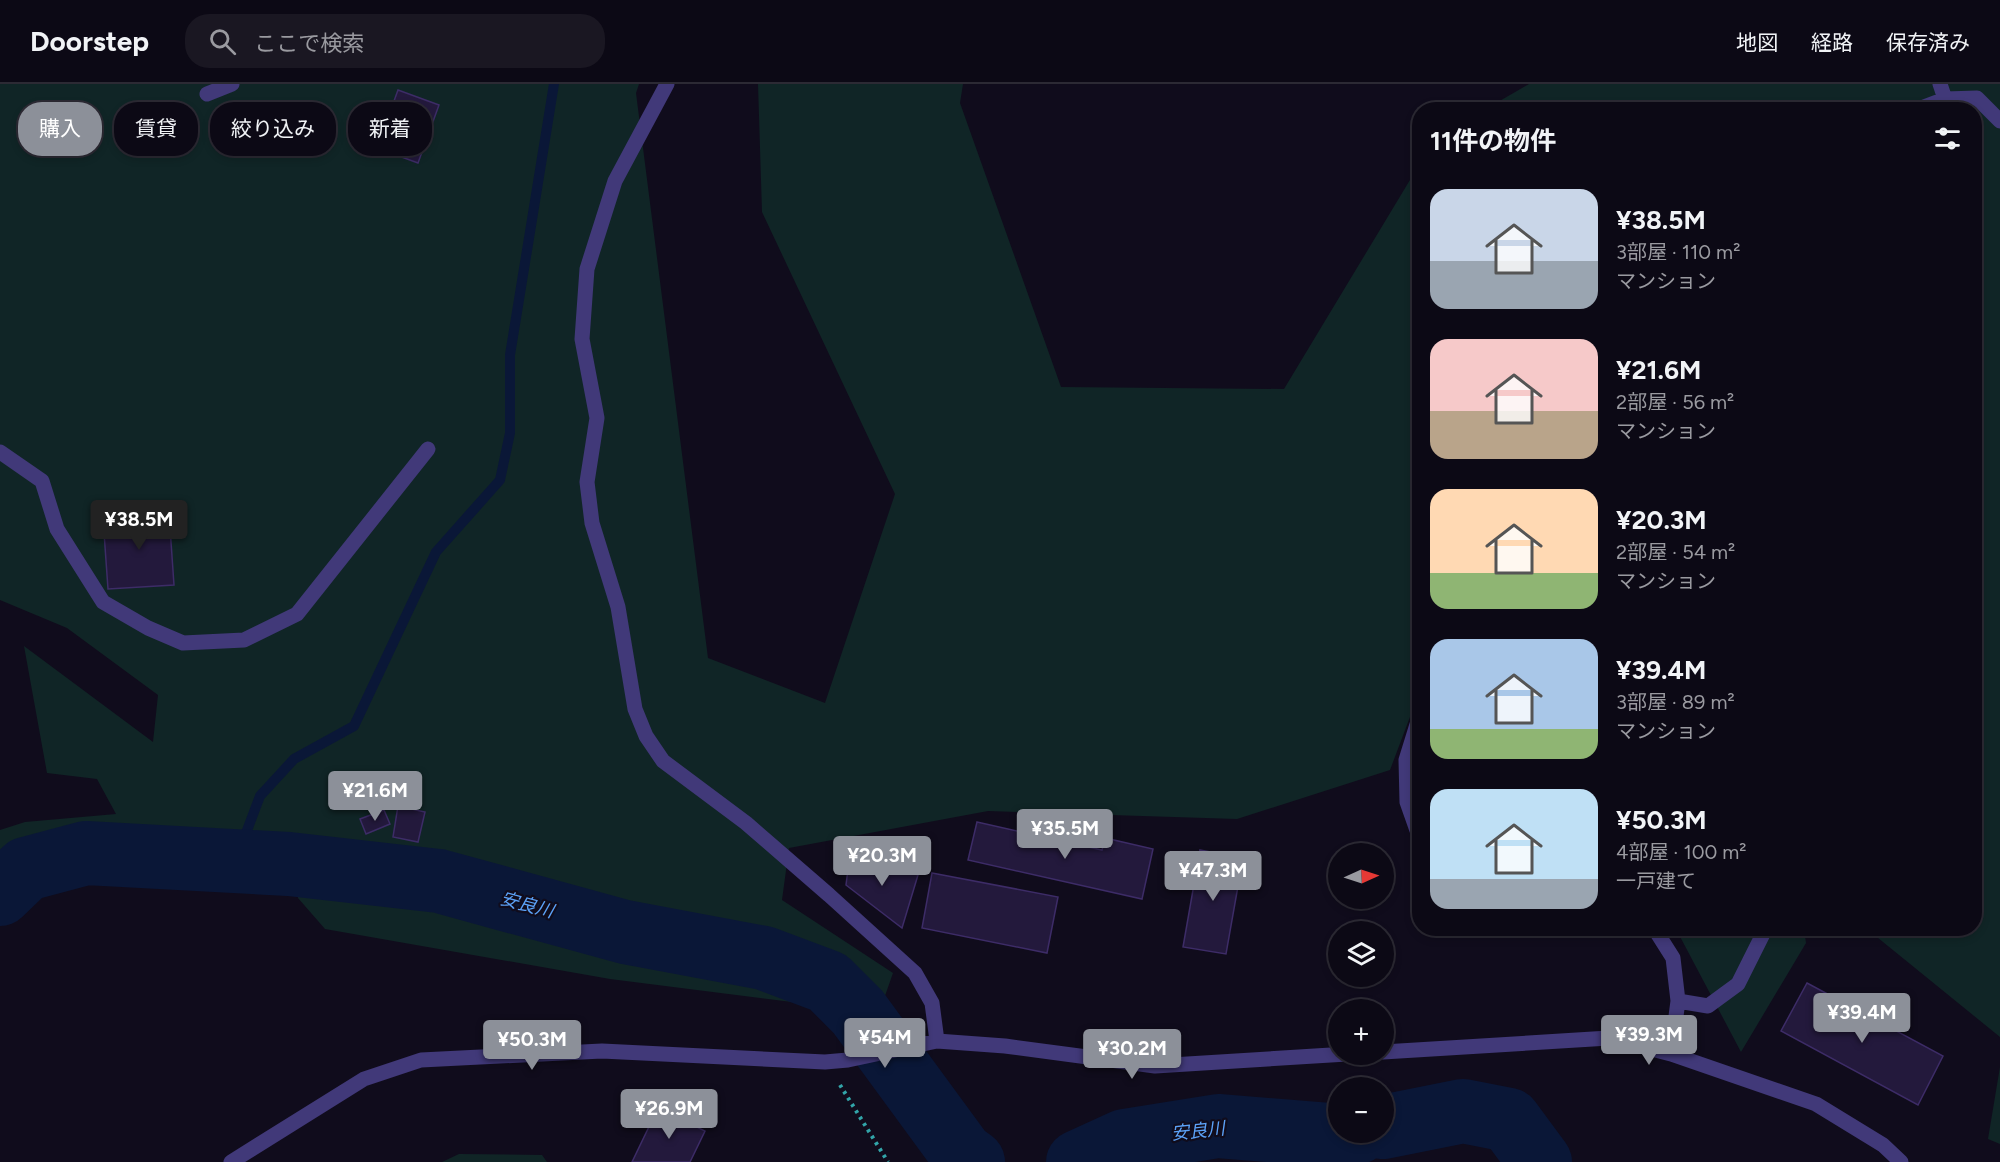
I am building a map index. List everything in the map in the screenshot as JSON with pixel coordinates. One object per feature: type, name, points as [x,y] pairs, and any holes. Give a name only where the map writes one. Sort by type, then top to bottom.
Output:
[{"type":"street","points":[[207,94],[232,84]]},
{"type":"street","points":[[667,84],[615,181],[587,269],[582,339],[597,418],[587,482],[592,523],[618,606],[635,709],[646,736],[663,761],[746,823],[915,973],[932,1004],[937,1041]]},
{"type":"street","points":[[1927,102],[1943,91],[1977,98],[1981,102]]},
{"type":"street","points":[[1982,103],[2000,121]]},
{"type":"street","points":[[0,452],[42,481],[57,529],[103,602],[148,628],[183,643],[244,640],[297,614],[428,449]]},
{"type":"street","points":[[1412,741],[1406,760],[1407,802],[1412,816]]},
{"type":"street","points":[[1660,936],[1674,957],[1678,1001],[1671,1054]]},
{"type":"street","points":[[1678,1001],[1708,1006],[1738,984],[1762,936]]},
{"type":"street","points":[[1394,1051],[1609,1038],[1671,1054],[1816,1104],[1883,1145],[1901,1162]]},
{"type":"street","points":[[231,1162],[363,1078],[421,1060],[602,1051],[825,1062],[848,1060],[937,1041],[1005,1046],[1155,1066],[1328,1055]]},
{"type":"path","points":[[825,1062],[888,1162]]},
{"type":"green space","points":[[0,84],[639,84],[636,93],[708,658],[825,703],[895,494],[762,212],[758,84],[963,84],[960,103],[1061,387],[1284,389],[1412,177],[1412,712],[1390,770],[1237,819],[988,811],[789,848],[782,900],[893,973],[879,1013],[610,979],[325,929],[298,898],[297,856],[31,846],[0,868],[0,830],[25,822],[116,814],[97,779],[47,773],[24,646],[153,742],[158,695],[67,628],[0,600]]},
{"type":"green space","points":[[1529,84],[2000,84],[2000,1037],[1876,936],[1982,936],[1982,102],[1498,102]]},
{"type":"green space","points":[[1680,936],[1805,936],[1806,943],[1741,1052]]},
{"type":"green space","points":[[2000,1067],[2000,1144],[1988,1139]]},
{"type":"green space","points":[[459,1154],[542,1155],[547,1162],[442,1162]]},
{"type":"building","points":[[398,90],[431,102],[394,102]]},
{"type":"building","points":[[432,102],[439,105],[432,124]]},
{"type":"building","points":[[399,156],[421,156],[418,163]]},
{"type":"building","points":[[169,513],[174,585],[108,589],[103,518]]},
{"type":"building","points":[[398,806],[425,812],[418,842],[393,837]]},
{"type":"building","points":[[384,810],[390,824],[366,834],[360,819]]},
{"type":"building","points":[[977,822],[1102,850],[1105,838],[1153,849],[1142,899],[968,860]]},
{"type":"building","points":[[1200,850],[1243,858],[1226,954],[1183,947]]},
{"type":"building","points":[[850,854],[918,875],[902,928],[846,885]]},
{"type":"building","points":[[932,873],[1058,897],[1047,953],[922,928]]},
{"type":"building","points":[[1807,983],[1943,1056],[1918,1105],[1781,1031]]},
{"type":"building","points":[[658,1108],[705,1131],[690,1162],[632,1162]]},
{"type":"waterway","points":[[230,861],[240,849],[260,796],[294,759],[354,726],[436,552],[500,480],[510,433],[510,355],[554,84]]},
{"type":"waterway","name":"安良川","points":[[0,894],[26,869],[86,853],[289,864],[439,881],[625,932],[764,958],[828,982],[858,1012],[962,1154],[973,1162]]},
{"type":"waterway","name":"安良川","points":[[1394,1125],[1463,1111],[1509,1120],[1540,1162]]},
{"type":"waterway","name":"安良川","points":[[1078,1162],[1124,1141],[1218,1126],[1328,1135]]}]
